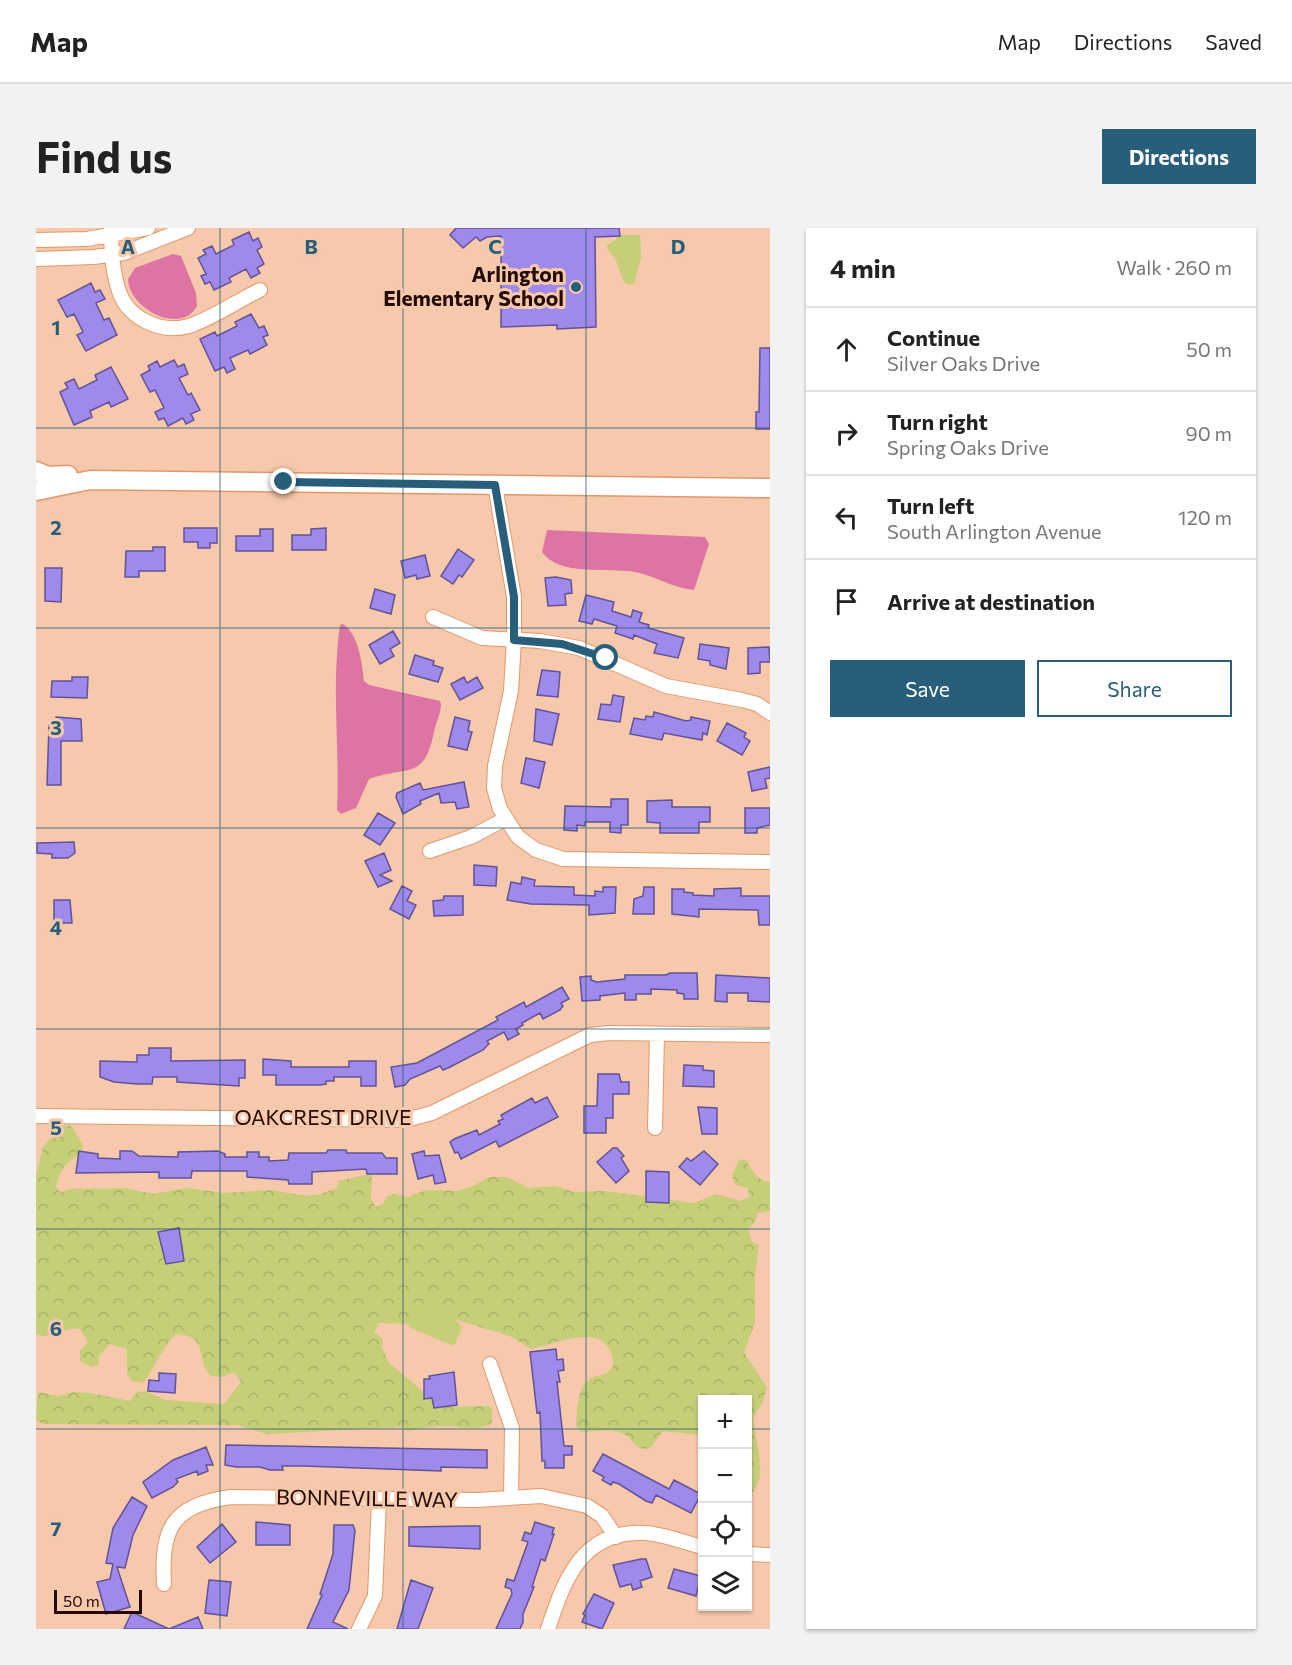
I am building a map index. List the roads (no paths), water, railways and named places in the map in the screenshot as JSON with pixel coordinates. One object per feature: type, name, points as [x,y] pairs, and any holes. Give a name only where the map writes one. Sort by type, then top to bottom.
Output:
[{"type":"main road","points":[[36,471],[48,476],[79,475],[90,480]]},
{"type":"main road","points":[[36,491],[90,480],[770,488]]},
{"type":"street","points":[[36,258],[112,241],[148,228]]},
{"type":"street","points":[[36,240],[112,241],[137,249],[188,228]]},
{"type":"street","points":[[112,241],[121,296],[139,317],[157,326],[174,328],[190,325],[260,290]]},
{"type":"street","points":[[495,485],[514,597],[514,640],[511,691],[495,766],[494,788],[505,819],[518,837],[531,847],[563,859],[770,862]]},
{"type":"street","points":[[433,617],[472,636],[574,646],[666,686],[742,700],[757,704],[770,712]]},
{"type":"street","points":[[430,851],[471,837],[505,819]]},
{"type":"street","name":"OAKCREST DRIVE","points":[[36,1116],[406,1120],[432,1113],[583,1037],[606,1033],[770,1035]]},
{"type":"street","points":[[655,1128],[657,1034]]},
{"type":"street","points":[[490,1364],[512,1428],[511,1498]]},
{"type":"street","name":"BONNEVILLE WAY","points":[[164,1584],[162,1555],[167,1532],[178,1518],[195,1506],[231,1497],[379,1499],[541,1496],[587,1506],[602,1516],[616,1537]]},
{"type":"street","points":[[359,1629],[375,1596],[379,1499]]},
{"type":"street","points":[[548,1629],[571,1570],[584,1554],[604,1540],[642,1533],[698,1546]]},
{"type":"street","points":[[752,1554],[770,1556]]},
{"type":"place","name":"Arlington Elementary School","points":[[576,287]]}]
